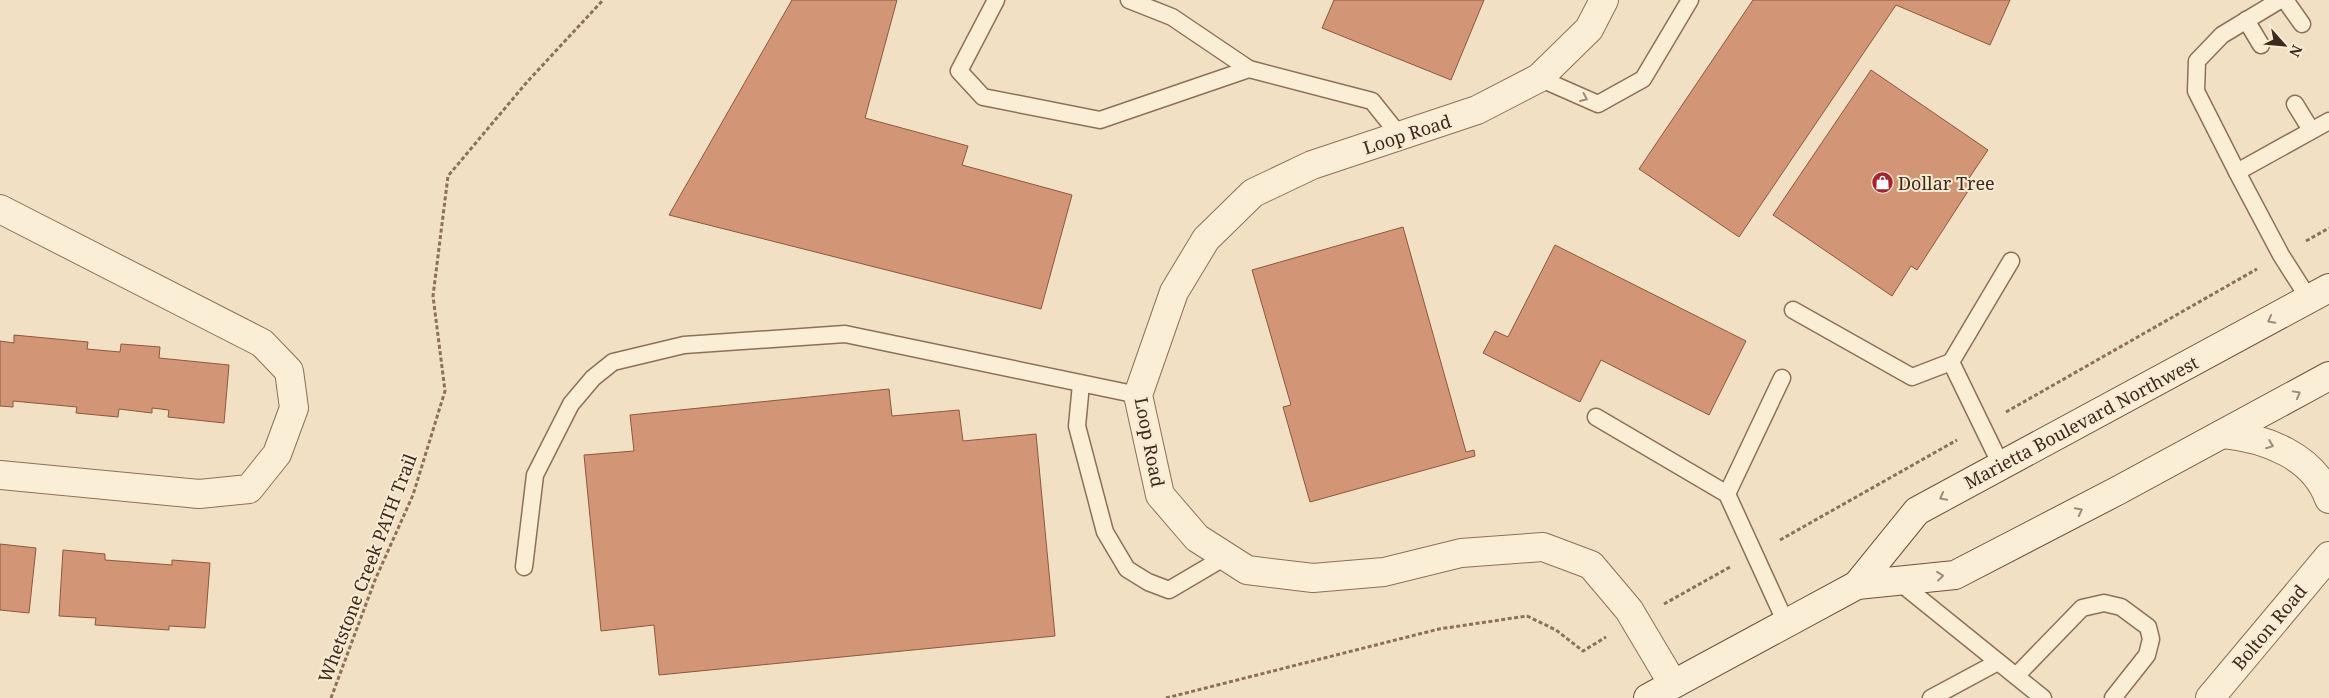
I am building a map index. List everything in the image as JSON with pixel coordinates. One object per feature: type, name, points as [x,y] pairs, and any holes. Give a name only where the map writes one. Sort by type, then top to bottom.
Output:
[{"type":"street","name":"Loop Road","points":[[1604,0],[1589,28],[1539,78],[1477,110],[1312,165],[1253,193],[1206,239],[1174,292],[1138,395],[1160,494],[1197,538],[1247,570],[1313,578],[1384,572],[1461,553],[1543,547],[1590,565],[1629,610],[1673,684]]},
{"type":"street","points":[[0,209],[262,343],[289,370],[294,408],[278,454],[250,489],[199,494],[0,475]]},
{"type":"street","name":"Marietta Boulevard Northwest","points":[[1857,585],[1917,511],[2319,294]]},
{"type":"street","points":[[1648,698],[1857,585],[1955,575],[2329,376]]},
{"type":"street","points":[[2223,434],[2250,437],[2285,450],[2303,464],[2325,488],[2329,499]]},
{"type":"street","name":"Bolton Road","points":[[2210,698],[2329,556]]},
{"type":"lane","points":[[996,0],[959,71],[983,97],[1100,120],[1250,69]]},
{"type":"lane","points":[[1129,0],[1172,17],[1250,69],[1372,102],[1400,136]]},
{"type":"lane","points":[[1539,78],[1598,104],[1642,79],[1690,0]]},
{"type":"lane","points":[[2280,0],[2261,5],[2246,20],[2222,35],[2197,61],[2196,91],[2281,255],[2319,294]]},
{"type":"lane","points":[[2285,0],[2302,24]]},
{"type":"lane","points":[[2246,20],[2261,45]]},
{"type":"lane","points":[[2295,104],[2311,130]]},
{"type":"lane","points":[[2237,172],[2329,121]]},
{"type":"lane","points":[[1793,310],[1912,377],[1951,362],[2011,261]]},
{"type":"lane","points":[[524,567],[535,475],[571,404],[593,378],[613,362],[684,344],[845,334],[1138,395]]},
{"type":"lane","points":[[1951,362],[2001,465]]},
{"type":"lane","points":[[1727,494],[1782,378]]},
{"type":"lane","points":[[1081,384],[1078,426],[1105,532],[1127,569],[1148,582],[1169,590],[1225,557]]},
{"type":"lane","points":[[1596,417],[1727,494],[1786,623]]},
{"type":"lane","points":[[1898,581],[2043,698]]},
{"type":"lane","points":[[2016,676],[2082,608],[2104,603],[2121,607],[2148,627],[2151,640],[2147,655],[2114,698]]},
{"type":"lane","points":[[1931,698],[1998,662]]},
{"type":"path","name":"Whetstone Creek PATH Trail","points":[[331,698],[375,580],[413,494],[445,392],[433,296],[448,176],[527,82],[603,0]]},
{"type":"path","points":[[2320,233],[2329,228]]},
{"type":"path","points":[[2015,407],[2242,277]]},
{"type":"path","points":[[1780,540],[1953,442]]},
{"type":"path","points":[[1663,604],[1734,565]]},
{"type":"path","points":[[1166,698],[1439,629],[1527,616],[1556,630],[1583,651],[1607,636]]},
{"type":"building","points":[[792,0],[897,0],[865,118],[968,146],[962,165],[1072,195],[1041,309],[669,215]]},
{"type":"building","points":[[1334,0],[1484,0],[1451,80],[1322,28]]},
{"type":"building","points":[[1753,0],[2010,0],[1990,45],[1896,5],[1739,237],[1639,169]]},
{"type":"building","name":"Dollar Tree","points":[[1871,70],[1988,150],[1967,181],[1972,185],[1917,270],[1911,266],[1892,296],[1773,215]]},
{"type":"building","points":[[1403,227],[1466,452],[1474,450],[1475,456],[1310,502],[1283,407],[1291,405],[1252,270]]},
{"type":"building","points":[[1555,245],[1746,341],[1709,415],[1601,360],[1580,402],[1483,353],[1495,331],[1508,337]]},
{"type":"building","points":[[14,335],[88,342],[87,349],[120,352],[121,344],[160,347],[159,358],[229,365],[224,423],[168,417],[169,410],[152,408],[152,413],[119,409],[118,417],[76,413],[77,407],[13,401],[13,407],[0,406],[0,341],[14,343]]},
{"type":"building","points":[[889,389],[892,416],[959,410],[963,441],[1036,434],[1055,636],[659,675],[654,625],[601,631],[584,455],[634,451],[630,415]]},
{"type":"building","points":[[0,544],[36,548],[29,613],[0,610]]},
{"type":"building","points":[[63,550],[105,554],[105,560],[172,565],[172,560],[210,563],[205,628],[169,626],[169,630],[95,625],[96,618],[59,616]]},
{"type":"place","name":"Dollar Tree","points":[[1882,183]]}]
